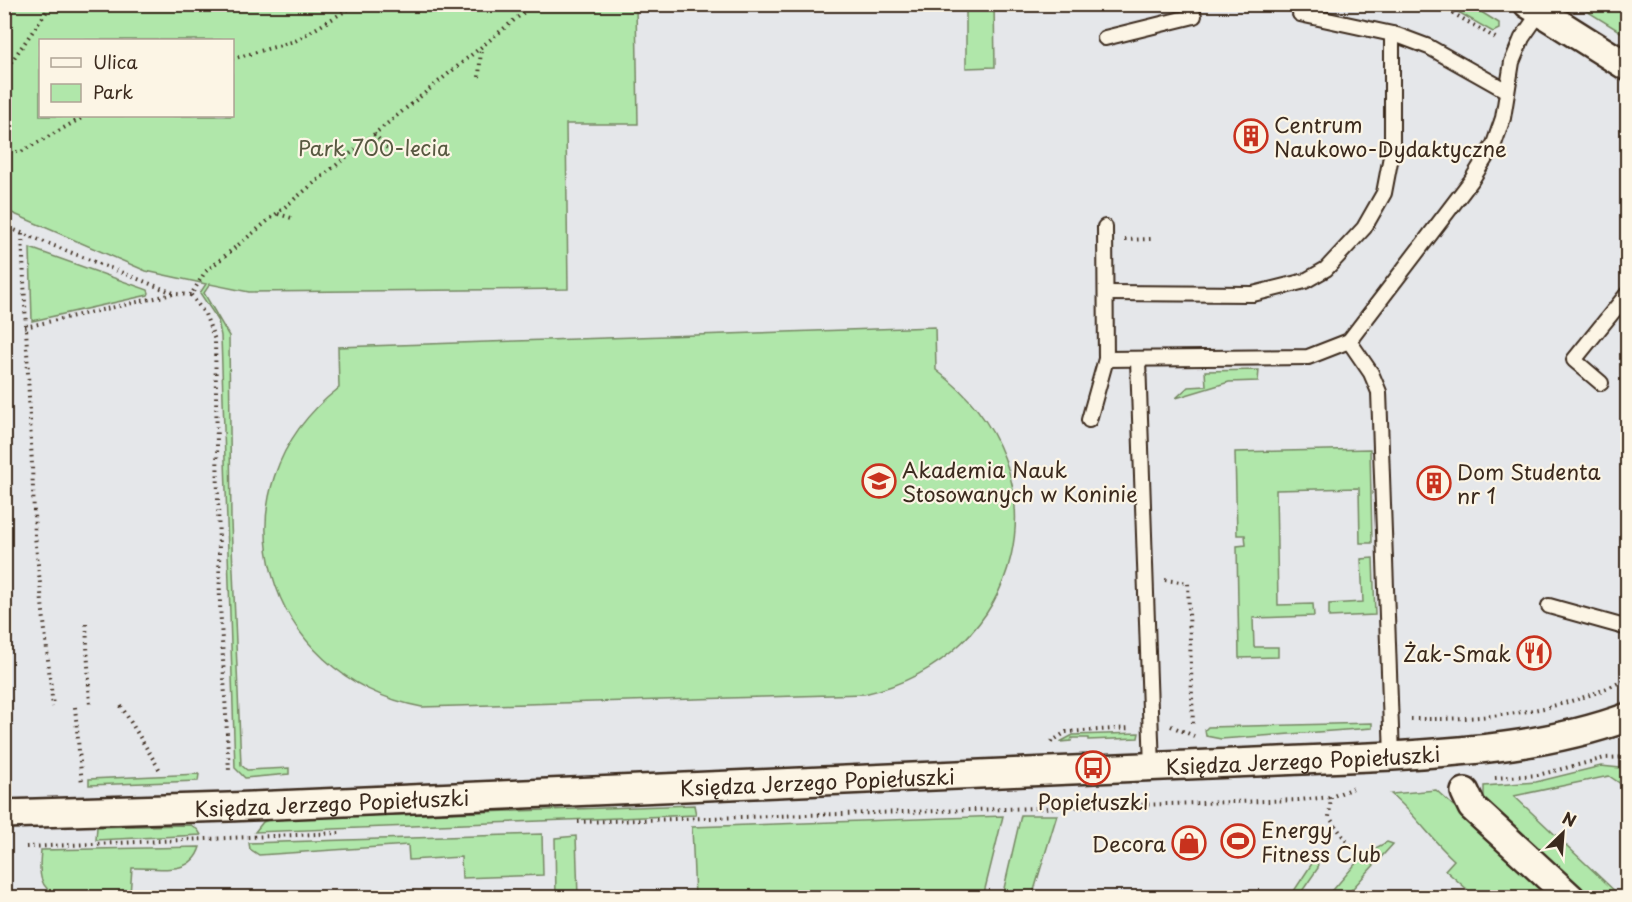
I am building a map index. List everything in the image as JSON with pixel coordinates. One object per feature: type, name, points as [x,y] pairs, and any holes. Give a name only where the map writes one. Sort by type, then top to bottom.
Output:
[{"type":"street","points":[[1534,8],[1628,68]]},
{"type":"street","name":"Księdza Jerzego Popiełuszki","points":[[4,814],[95,813],[1392,756],[1533,742],[1593,730],[1628,717]]},
{"type":"street","points":[[1465,792],[1472,807],[1571,897]]},
{"type":"lane","points":[[1106,359],[1308,357],[1349,341],[1471,181],[1500,132],[1516,50],[1534,8]]},
{"type":"lane","points":[[1300,15],[1392,34],[1429,47],[1507,91]]},
{"type":"lane","points":[[1105,38],[1194,16]]},
{"type":"lane","points":[[1106,293],[1209,296],[1253,294],[1305,281],[1326,269],[1364,228],[1384,193],[1392,151],[1392,34]]},
{"type":"lane","points":[[1089,420],[1106,359],[1105,227]]},
{"type":"lane","points":[[1601,383],[1574,360],[1628,293]]},
{"type":"lane","points":[[1349,341],[1371,373],[1379,392],[1392,756]]},
{"type":"lane","points":[[1138,360],[1152,768]]},
{"type":"lane","points":[[1549,606],[1628,628]]},
{"type":"path","points":[[4,72],[52,4]]},
{"type":"path","points":[[234,58],[295,41],[357,4]]},
{"type":"path","points":[[190,295],[205,272],[534,4]]},
{"type":"path","points":[[1437,4],[1516,50]]},
{"type":"path","points":[[479,78],[481,48]]},
{"type":"path","points":[[4,152],[21,152],[83,117]]},
{"type":"path","points":[[374,135],[388,149]]},
{"type":"path","points":[[277,213],[295,219]]},
{"type":"path","points":[[5,227],[176,294]]},
{"type":"path","points":[[4,247],[12,230]]},
{"type":"path","points":[[22,234],[35,536],[53,708]]},
{"type":"path","points":[[25,327],[176,294],[190,295],[205,314],[214,340],[220,604],[229,771]]},
{"type":"path","points":[[1145,578],[1188,583],[1192,724]]},
{"type":"path","points":[[87,624],[90,707]]},
{"type":"path","points":[[1407,719],[1473,718],[1529,710],[1577,700],[1628,678]]},
{"type":"path","points":[[122,706],[161,772]]},
{"type":"path","points":[[75,707],[83,792]]},
{"type":"path","points":[[577,822],[1299,800],[1331,797]]},
{"type":"path","points":[[26,847],[345,832]]},
{"type":"green space","name":"Park 700-lecia","points":[[5,4],[636,5],[638,124],[566,124],[568,289],[249,292],[210,284],[204,293],[229,336],[231,522],[241,765],[247,770],[289,768],[289,774],[245,778],[235,768],[221,336],[218,320],[200,293],[206,284],[146,271],[5,210]]},
{"type":"green space","points":[[966,5],[994,5],[995,67],[966,68]]},
{"type":"green space","points":[[1446,5],[1470,5],[1499,23],[1499,29],[1493,32]]},
{"type":"green space","points":[[1577,5],[1627,5],[1627,36]]},
{"type":"green space","points":[[30,248],[148,290],[149,293],[32,321]]},
{"type":"green space","points":[[935,327],[936,370],[978,411],[1004,458],[1015,507],[1011,556],[993,602],[962,642],[919,674],[864,694],[422,707],[368,689],[324,659],[292,620],[272,574],[266,525],[274,476],[298,429],[339,388],[338,347]]},
{"type":"green space","points":[[1259,370],[1258,381],[1229,382],[1176,398],[1188,387],[1206,386],[1205,371]]},
{"type":"green space","points":[[1370,449],[1372,543],[1360,543],[1359,488],[1276,490],[1278,605],[1313,604],[1314,616],[1253,618],[1254,647],[1278,647],[1278,657],[1239,658],[1237,546],[1246,545],[1245,535],[1237,535],[1235,452]]},
{"type":"green space","points":[[1373,558],[1375,615],[1329,617],[1329,604],[1363,602],[1361,559]]},
{"type":"green space","points":[[1372,723],[1372,728],[1221,739],[1206,736],[1205,730],[1208,727]]},
{"type":"green space","points":[[1139,733],[1138,738],[1088,740],[1088,738],[1072,738],[1071,741],[1060,742],[1073,735]]},
{"type":"green space","points":[[1601,766],[1620,768],[1622,772],[1627,773],[1627,788],[1609,776],[1514,796],[1621,897],[1590,897],[1484,799],[1484,786],[1536,782]]},
{"type":"green space","points":[[199,774],[198,781],[89,785],[89,779]]},
{"type":"green space","points":[[1436,790],[1553,897],[1476,897],[1445,870],[1454,860],[1391,794]]},
{"type":"green space","points":[[694,805],[696,815],[255,832],[263,822],[271,819]]},
{"type":"green space","points":[[1021,815],[1057,815],[1032,897],[1002,897]]},
{"type":"green space","points":[[1003,816],[983,897],[695,897],[692,827]]},
{"type":"green space","points":[[191,825],[201,835],[96,840],[97,827]]},
{"type":"green space","points":[[542,834],[543,875],[462,878],[461,857],[409,860],[408,845],[259,855],[250,849],[249,843]]},
{"type":"green space","points":[[576,836],[578,897],[556,897],[555,838]]},
{"type":"green space","points":[[1387,842],[1393,844],[1345,897],[1327,897],[1364,854]]},
{"type":"green space","points":[[200,847],[196,856],[181,867],[132,868],[130,895],[177,897],[60,897],[47,889],[41,878],[41,850]]},
{"type":"green space","points":[[1317,856],[1318,868],[1298,897],[1290,897]]},
{"type":"place","name":"Centrum Naukowo-Dydaktyczne","points":[[1251,136]]},
{"type":"place","name":"Akademia Nauk Stosowanych w Koninie","points":[[879,481]]},
{"type":"place","name":"Dom Studenta nr 1","points":[[1434,483]]},
{"type":"place","name":"Żak-Smak","points":[[1534,653]]},
{"type":"place","name":"Popiełuszki","points":[[1093,768]]},
{"type":"place","name":"Energy Fitness Club","points":[[1238,841]]},
{"type":"place","name":"Decora","points":[[1189,843]]}]
